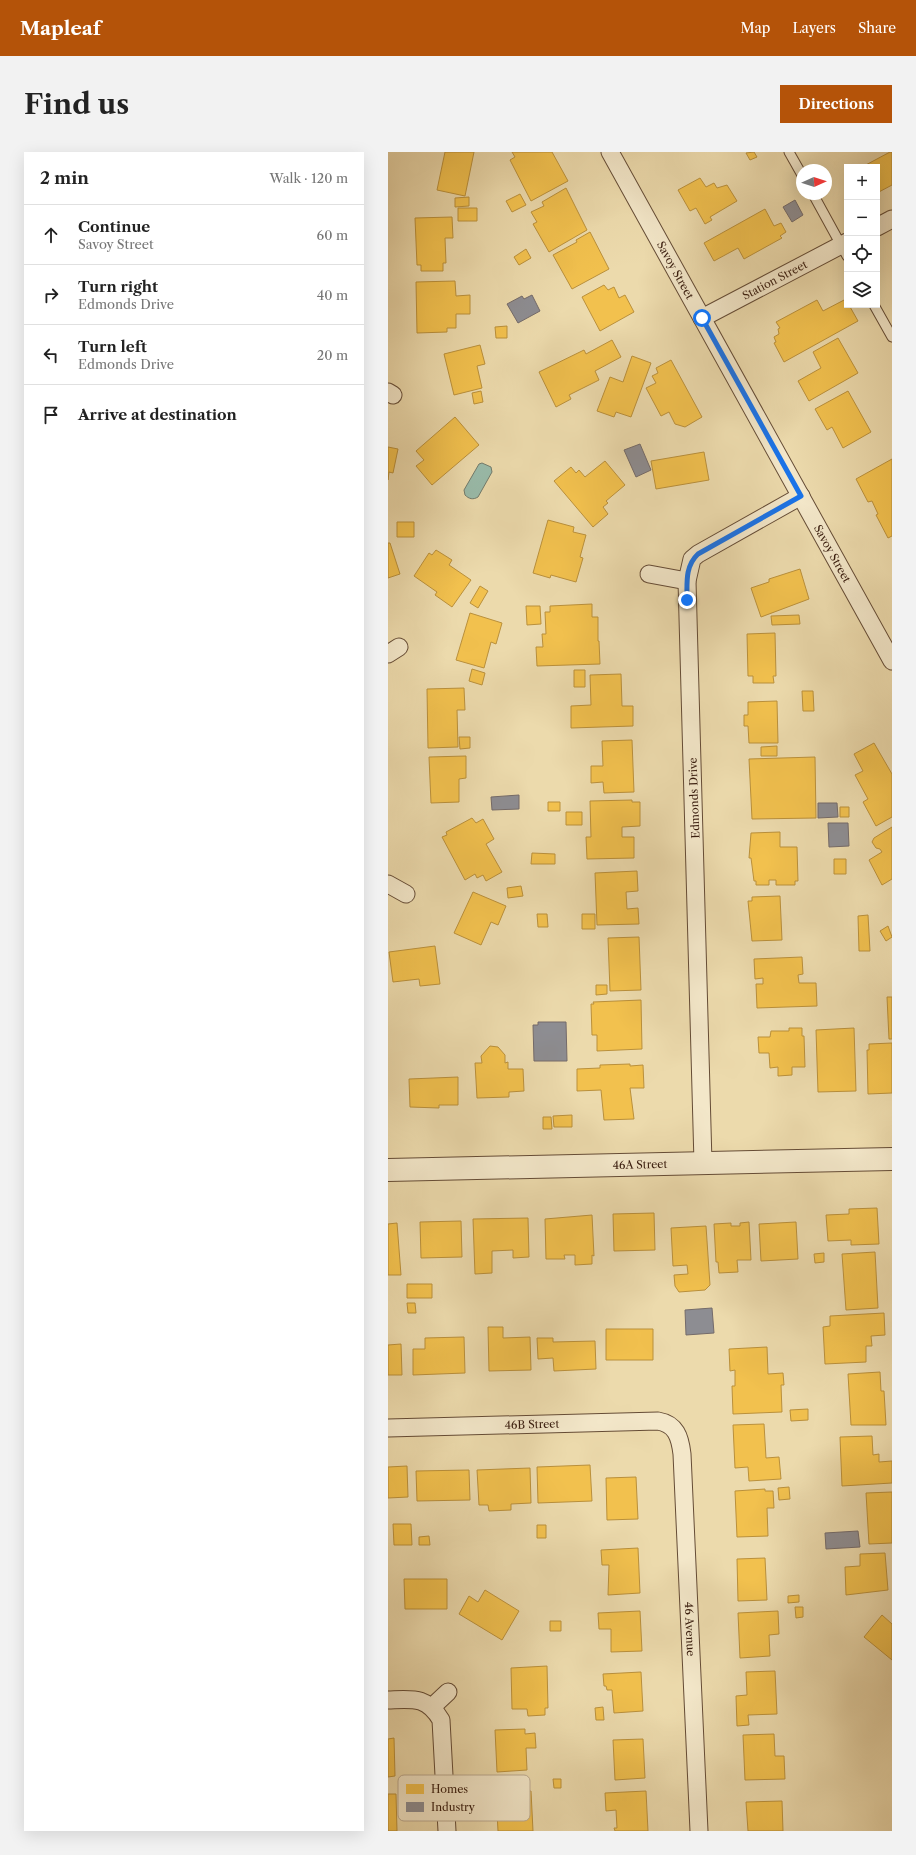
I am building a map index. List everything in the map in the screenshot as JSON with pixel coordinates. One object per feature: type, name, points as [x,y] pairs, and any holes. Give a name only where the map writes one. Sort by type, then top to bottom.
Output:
[{"type":"street","name":"Savoy Street","points":[[610,152],[892,661]]},
{"type":"street","points":[[880,225],[892,219]]},
{"type":"street","name":"Station Street","points":[[702,318],[844,247]]},
{"type":"street","name":"Edmonds Drive","points":[[703,1163],[687,580],[692,559],[698,554],[801,496]]},
{"type":"street","points":[[649,574],[687,580]]},
{"type":"street","points":[[388,884],[406,894]]},
{"type":"street","name":"46A Street","points":[[388,1170],[892,1158]]},
{"type":"street","name":"46B Street","points":[[388,1428],[658,1421],[669,1424],[674,1428]]},
{"type":"street","name":"46 Avenue","points":[[674,1428],[680,1439],[682,1454],[699,1831]]},
{"type":"street","points":[[432,1707],[448,1692]]},
{"type":"street","points":[[388,1700],[421,1700],[432,1707],[441,1720],[443,1728],[445,1775]]},
{"type":"street","points":[[447,1821],[447,1831]]},
{"type":"lane","points":[[789,152],[796,164]]},
{"type":"lane","points":[[817,200],[844,245]]},
{"type":"lane","points":[[876,308],[892,336]]},
{"type":"shaded area","points":[[482,463],[491,467],[492,472],[478,497],[473,499],[465,495],[464,490],[479,464]]},
{"type":"building: Homes","points":[[445,152],[474,152],[465,196],[437,190]]},
{"type":"building: Homes","points":[[512,152],[552,152],[568,181],[531,201],[510,160],[515,157]]},
{"type":"building: Homes","points":[[754,152],[757,157],[750,160],[746,153]]},
{"type":"building: Homes","points":[[892,152],[892,185],[880,191],[880,164],[868,164]]},
{"type":"building: Homes","points":[[700,178],[706,187],[714,183],[717,188],[727,185],[737,201],[710,217],[712,220],[705,224],[696,208],[690,211],[678,190]]},
{"type":"building: Homes","points":[[566,188],[587,230],[549,252],[533,224],[537,222],[531,212],[544,206],[542,202]]},
{"type":"building: Homes","points":[[520,194],[526,205],[512,212],[506,201]]},
{"type":"building: Homes","points":[[469,197],[469,206],[455,207],[455,198]]},
{"type":"building: Homes","points":[[458,208],[477,208],[477,221],[458,221]]},
{"type":"building: Homes","points":[[765,209],[774,226],[781,223],[786,232],[780,236],[782,238],[744,259],[738,248],[714,261],[704,243]]},
{"type":"building: Homes","points":[[452,217],[453,238],[445,238],[446,263],[443,263],[443,271],[421,271],[421,265],[417,265],[415,218]]},
{"type":"building: Homes","points":[[590,232],[609,269],[572,289],[553,255],[577,242],[576,240]]},
{"type":"building: Homes","points":[[526,249],[531,258],[519,265],[514,257]]},
{"type":"building: Homes","points":[[455,281],[456,296],[470,295],[470,314],[456,314],[456,328],[447,328],[447,332],[417,333],[416,282]]},
{"type":"building: Homes","points":[[604,285],[608,290],[614,287],[619,298],[625,295],[634,312],[600,331],[582,297]]},
{"type":"building: Homes","points":[[817,300],[823,311],[844,300],[844,308],[851,308],[858,321],[784,362],[774,343],[776,342],[774,337],[779,334],[778,329],[780,328],[776,322]]},
{"type":"building: Homes","points":[[507,326],[507,338],[496,338],[495,327]]},
{"type":"building: Homes","points":[[838,338],[858,373],[809,401],[798,381],[821,368],[813,352]]},
{"type":"building: Homes","points":[[612,340],[621,357],[595,371],[599,380],[569,395],[571,399],[556,407],[539,372],[584,350],[586,354]]},
{"type":"building: Homes","points":[[480,345],[485,364],[477,366],[482,388],[454,395],[444,354]]},
{"type":"building: Homes","points":[[632,356],[651,363],[631,417],[616,412],[614,417],[597,411],[610,377],[623,382]]},
{"type":"building: Homes","points":[[671,360],[702,417],[685,427],[675,424],[669,412],[661,416],[646,388],[656,383],[652,376],[658,373],[656,368]]},
{"type":"building: Homes","points":[[481,391],[483,402],[474,404],[472,393]]},
{"type":"building: Homes","points":[[848,391],[871,432],[843,448],[832,427],[827,430],[815,409]]},
{"type":"building: Homes","points":[[455,417],[479,445],[432,485],[416,466],[424,460],[416,451]]},
{"type":"building: Homes","points":[[388,447],[398,449],[393,473],[389,472],[388,480]]},
{"type":"building: Homes","points":[[704,452],[709,480],[656,489],[651,461]]},
{"type":"building: Homes","points":[[892,459],[892,536],[888,538],[876,515],[878,514],[872,501],[868,502],[856,479]]},
{"type":"building: Homes","points":[[605,461],[625,485],[606,501],[608,503],[603,507],[608,514],[593,527],[554,481],[571,467],[576,473],[579,470],[585,477]]},
{"type":"building: Homes","points":[[548,520],[574,527],[573,532],[586,535],[580,557],[583,558],[576,582],[551,575],[550,578],[533,573]]},
{"type":"building: Homes","points":[[397,522],[414,522],[414,537],[397,537]]},
{"type":"building: Homes","points":[[388,543],[390,543],[400,574],[388,578]]},
{"type":"building: Homes","points":[[436,550],[452,560],[449,565],[471,580],[452,607],[435,595],[437,592],[414,576],[429,553],[432,555]]},
{"type":"building: Homes","points":[[800,569],[809,599],[761,617],[751,588],[769,582],[769,579]]},
{"type":"building: Homes","points":[[480,586],[488,591],[478,608],[470,603]]},
{"type":"building: Homes","points":[[592,604],[592,617],[598,617],[600,664],[537,666],[536,647],[543,647],[542,634],[546,634],[545,612],[550,612],[550,606]]},
{"type":"building: Homes","points":[[526,606],[540,606],[541,624],[527,625]]},
{"type":"building: Homes","points":[[470,613],[502,623],[496,644],[491,642],[484,668],[456,660]]},
{"type":"building: Homes","points":[[799,615],[800,624],[772,625],[771,616]]},
{"type":"building: Homes","points":[[775,633],[776,676],[773,676],[774,683],[753,683],[753,676],[748,676],[747,634]]},
{"type":"building: Homes","points":[[472,669],[485,673],[482,685],[469,681]]},
{"type":"building: Homes","points":[[574,670],[585,670],[585,687],[574,687]]},
{"type":"building: Homes","points":[[621,674],[622,706],[633,706],[633,726],[571,728],[571,706],[591,705],[590,675]]},
{"type":"building: Homes","points":[[464,688],[465,710],[457,710],[458,747],[428,748],[427,689]]},
{"type":"building: Homes","points":[[802,691],[813,691],[814,711],[803,711]]},
{"type":"building: Homes","points":[[777,701],[778,743],[749,743],[748,726],[744,726],[744,715],[748,715],[748,702]]},
{"type":"building: Homes","points":[[459,737],[470,737],[470,748],[460,749]]},
{"type":"building: Homes","points":[[632,740],[634,792],[604,793],[603,782],[591,783],[591,766],[603,766],[602,741]]},
{"type":"building: Homes","points":[[874,743],[892,774],[892,817],[876,826],[863,802],[868,799],[855,775],[863,771],[854,754]]},
{"type":"building: Homes","points":[[777,746],[777,756],[761,756],[761,747]]},
{"type":"building: Homes","points":[[466,756],[466,778],[459,779],[459,802],[431,803],[429,757]]},
{"type":"building: Homes","points":[[815,757],[816,818],[752,819],[749,759]]},
{"type":"building: Homes","points":[[632,800],[632,802],[640,802],[640,826],[622,827],[622,837],[634,837],[634,858],[587,859],[586,837],[591,837],[590,801]]},
{"type":"building: Homes","points":[[548,802],[560,802],[560,811],[548,811]]},
{"type":"building: Homes","points":[[840,807],[849,807],[849,817],[840,817]]},
{"type":"building: Homes","points":[[566,812],[582,812],[582,825],[566,825]]},
{"type":"building: Homes","points":[[472,818],[476,823],[483,819],[494,839],[486,844],[502,872],[486,881],[483,875],[477,878],[475,874],[465,880],[442,837],[447,835],[446,832]]},
{"type":"building: Homes","points":[[892,827],[892,879],[882,885],[869,860],[882,852],[880,849],[876,848],[872,842],[874,838]]},
{"type":"building: Homes","points":[[780,832],[780,847],[797,847],[798,881],[795,881],[795,885],[776,885],[776,880],[769,880],[769,885],[756,885],[756,881],[754,881],[751,858],[749,858],[751,833]]},
{"type":"building: Homes","points":[[532,853],[555,854],[555,864],[531,864]]},
{"type":"building: Homes","points":[[834,859],[846,859],[846,874],[834,874]]},
{"type":"building: Homes","points":[[637,871],[638,891],[626,892],[627,909],[638,908],[639,924],[597,925],[595,873]]},
{"type":"building: Homes","points":[[521,886],[523,896],[508,898],[507,888]]},
{"type":"building: Homes","points":[[473,892],[506,906],[498,925],[491,922],[481,945],[454,933]]},
{"type":"building: Homes","points":[[780,896],[782,940],[752,941],[748,901],[752,901],[752,897]]},
{"type":"building: Homes","points":[[537,914],[547,914],[548,927],[538,927]]},
{"type":"building: Homes","points":[[582,914],[595,914],[595,929],[582,929]]},
{"type":"building: Homes","points":[[868,915],[870,951],[859,951],[858,916]]},
{"type":"building: Homes","points":[[888,926],[892,937],[886,941],[880,931]]},
{"type":"building: Homes","points":[[639,937],[641,990],[610,991],[608,938]]},
{"type":"building: Homes","points":[[435,946],[440,984],[420,986],[419,979],[393,982],[389,952]]},
{"type":"building: Homes","points":[[802,957],[803,974],[798,975],[799,983],[816,983],[817,1006],[757,1008],[756,984],[763,984],[763,978],[755,979],[754,959]]},
{"type":"building: Homes","points":[[596,985],[607,985],[607,994],[596,995]]},
{"type":"building: Homes","points":[[887,997],[892,997],[892,1039],[889,1039]]},
{"type":"building: Homes","points":[[641,1000],[642,1049],[597,1051],[597,1035],[592,1035],[591,1004],[594,1004],[593,1002]]},
{"type":"building: Homes","points":[[789,1028],[802,1028],[802,1036],[804,1036],[805,1067],[792,1067],[792,1075],[778,1076],[778,1067],[770,1068],[769,1053],[759,1053],[758,1037],[770,1037],[771,1031],[789,1031]]},
{"type":"building: Homes","points":[[854,1028],[856,1091],[818,1092],[816,1030]]},
{"type":"building: Homes","points":[[892,1043],[892,1093],[868,1094],[867,1050],[869,1050],[869,1044]]},
{"type":"building: Homes","points":[[490,1046],[498,1047],[505,1055],[505,1063],[508,1062],[508,1069],[523,1069],[524,1091],[509,1092],[509,1097],[477,1098],[475,1063],[482,1063],[481,1056]]},
{"type":"building: Homes","points":[[630,1064],[630,1066],[643,1065],[644,1088],[630,1088],[634,1119],[604,1120],[601,1090],[577,1091],[577,1069],[600,1068],[600,1065]]},
{"type":"building: Homes","points":[[458,1077],[458,1105],[439,1105],[439,1108],[410,1107],[409,1079]]},
{"type":"building: Homes","points":[[572,1115],[572,1127],[554,1127],[553,1116]]},
{"type":"building: Homes","points":[[543,1117],[551,1117],[552,1129],[543,1129]]},
{"type":"building: Homes","points":[[877,1208],[879,1244],[851,1245],[851,1240],[828,1241],[826,1215],[849,1214],[849,1209]]},
{"type":"building: Homes","points":[[654,1213],[655,1250],[614,1251],[613,1214]]},
{"type":"building: Homes","points":[[592,1215],[594,1256],[592,1255],[592,1264],[575,1265],[575,1255],[564,1255],[565,1259],[546,1259],[545,1219]]},
{"type":"building: Homes","points":[[528,1218],[529,1257],[513,1258],[513,1250],[492,1251],[492,1273],[475,1274],[473,1219]]},
{"type":"building: Homes","points":[[461,1221],[462,1257],[421,1258],[420,1222]]},
{"type":"building: Homes","points":[[749,1222],[751,1260],[737,1260],[738,1272],[719,1273],[718,1262],[716,1262],[714,1224],[731,1223],[731,1226],[740,1226],[740,1223]]},
{"type":"building: Homes","points":[[796,1222],[798,1259],[761,1261],[759,1224]]},
{"type":"building: Homes","points":[[397,1223],[401,1275],[388,1275],[388,1224]]},
{"type":"building: Homes","points":[[706,1226],[710,1285],[705,1290],[679,1292],[675,1286],[674,1275],[688,1274],[687,1265],[673,1266],[671,1228]]},
{"type":"building: Homes","points":[[875,1252],[878,1308],[846,1310],[842,1254]]},
{"type":"building: Homes","points":[[824,1253],[824,1262],[815,1263],[814,1254]]},
{"type":"building: Homes","points":[[407,1284],[432,1284],[432,1298],[407,1298]]},
{"type":"building: Homes","points":[[407,1303],[415,1303],[416,1313],[408,1313]]},
{"type":"building: Homes","points":[[884,1313],[885,1335],[871,1336],[872,1346],[866,1346],[866,1362],[825,1364],[823,1327],[830,1326],[830,1316]]},
{"type":"building: Homes","points":[[488,1327],[503,1327],[503,1338],[530,1337],[531,1370],[489,1371]]},
{"type":"building: Homes","points":[[606,1329],[653,1329],[653,1360],[606,1360]]},
{"type":"building: Homes","points":[[464,1337],[465,1373],[413,1375],[413,1349],[425,1349],[425,1338]]},
{"type":"building: Homes","points":[[537,1338],[553,1338],[553,1342],[595,1341],[596,1369],[554,1371],[553,1358],[538,1359]]},
{"type":"building: Homes","points":[[401,1344],[402,1375],[388,1375],[388,1345]]},
{"type":"building: Homes","points":[[767,1347],[768,1374],[783,1373],[784,1385],[781,1385],[782,1412],[733,1414],[732,1386],[735,1386],[735,1370],[730,1371],[729,1349]]},
{"type":"building: Homes","points":[[880,1372],[881,1391],[884,1391],[886,1425],[851,1425],[848,1374]]},
{"type":"building: Homes","points":[[808,1409],[808,1420],[791,1421],[790,1410]]},
{"type":"building: Homes","points":[[764,1424],[766,1458],[779,1457],[781,1479],[749,1481],[748,1467],[735,1468],[733,1425]]},
{"type":"building: Homes","points":[[872,1436],[873,1455],[879,1454],[879,1462],[892,1461],[892,1483],[842,1486],[840,1437]]},
{"type":"building: Homes","points":[[590,1465],[592,1501],[538,1503],[537,1467]]},
{"type":"building: Homes","points":[[407,1466],[408,1497],[388,1498],[388,1467]]},
{"type":"building: Homes","points":[[530,1468],[531,1503],[511,1504],[511,1510],[489,1511],[488,1505],[479,1505],[477,1470]]},
{"type":"building: Homes","points":[[469,1470],[470,1500],[417,1501],[416,1471]]},
{"type":"building: Homes","points":[[636,1477],[638,1519],[607,1520],[606,1478]]},
{"type":"building: Homes","points":[[789,1487],[790,1499],[779,1500],[778,1488]]},
{"type":"building: Homes","points":[[765,1489],[765,1491],[773,1491],[774,1508],[767,1508],[768,1536],[737,1537],[735,1491]]},
{"type":"building: Homes","points":[[892,1492],[892,1543],[869,1544],[866,1493]]},
{"type":"building: Homes","points":[[393,1524],[411,1524],[412,1545],[394,1545]]},
{"type":"building: Homes","points":[[537,1525],[546,1525],[546,1538],[537,1538]]},
{"type":"building: Homes","points":[[429,1536],[430,1545],[419,1545],[419,1537]]},
{"type":"building: Homes","points":[[638,1548],[640,1593],[608,1595],[609,1565],[602,1565],[601,1550]]},
{"type":"building: Homes","points":[[885,1553],[888,1590],[846,1595],[845,1567],[860,1566],[860,1554]]},
{"type":"building: Homes","points":[[765,1558],[767,1600],[738,1601],[737,1559]]},
{"type":"building: Homes","points":[[404,1579],[447,1579],[447,1609],[405,1609]]},
{"type":"building: Homes","points":[[485,1590],[519,1611],[502,1640],[459,1614],[469,1596],[478,1602]]},
{"type":"building: Homes","points":[[799,1595],[799,1602],[788,1603],[788,1596]]},
{"type":"building: Homes","points":[[795,1607],[803,1607],[803,1617],[796,1618]]},
{"type":"building: Homes","points":[[640,1611],[642,1651],[611,1652],[611,1629],[599,1629],[598,1613]]},
{"type":"building: Homes","points":[[778,1611],[779,1634],[769,1635],[770,1656],[740,1658],[738,1613]]},
{"type":"building: Homes","points":[[882,1615],[892,1624],[892,1660],[864,1637]]},
{"type":"building: Homes","points":[[550,1621],[561,1621],[561,1631],[550,1631]]},
{"type":"building: Homes","points":[[547,1666],[548,1708],[545,1708],[545,1715],[528,1716],[527,1709],[512,1709],[511,1668]]},
{"type":"building: Homes","points":[[775,1671],[777,1714],[748,1715],[749,1725],[737,1726],[736,1696],[747,1695],[746,1672]]},
{"type":"building: Homes","points":[[641,1672],[643,1711],[614,1713],[612,1690],[607,1690],[606,1686],[604,1686],[603,1674]]},
{"type":"building: Homes","points":[[603,1707],[604,1720],[596,1720],[595,1708]]},
{"type":"building: Homes","points":[[525,1729],[525,1734],[535,1733],[536,1748],[526,1748],[527,1770],[497,1772],[495,1730]]},
{"type":"building: Homes","points":[[774,1734],[775,1756],[784,1756],[785,1779],[745,1780],[743,1735]]},
{"type":"building: Homes","points":[[394,1738],[395,1776],[388,1777],[388,1739]]},
{"type":"building: Homes","points":[[643,1739],[645,1778],[615,1780],[613,1740]]},
{"type":"building: Homes","points":[[553,1779],[561,1779],[561,1788],[554,1788]]},
{"type":"building: Homes","points":[[530,1791],[533,1831],[498,1831],[497,1821],[530,1821]]},
{"type":"building: Homes","points":[[646,1791],[648,1831],[615,1831],[614,1828],[617,1828],[616,1810],[606,1811],[605,1793]]},
{"type":"building: Homes","points":[[388,1794],[396,1794],[397,1831],[388,1831]]},
{"type":"building: Homes","points":[[782,1801],[783,1831],[748,1831],[746,1802]]},
{"type":"building: Industry","points":[[795,200],[803,215],[792,222],[783,207]]},
{"type":"building: Industry","points":[[532,295],[540,311],[518,323],[507,304],[522,296],[524,299]]},
{"type":"building: Industry","points":[[640,444],[651,470],[636,477],[624,450]]},
{"type":"building: Industry","points":[[519,795],[519,809],[492,810],[491,797]]},
{"type":"building: Industry","points":[[818,803],[837,803],[838,817],[818,818]]},
{"type":"building: Industry","points":[[828,823],[848,823],[849,846],[829,847]]},
{"type":"building: Industry","points":[[538,1022],[566,1022],[567,1061],[534,1061],[533,1025],[538,1025]]},
{"type":"building: Industry","points":[[712,1308],[714,1333],[686,1335],[685,1310]]},
{"type":"building: Industry","points":[[858,1531],[860,1547],[826,1549],[825,1533]]},
{"type":"route","points":[[687,600],[687,580],[692,559],[698,554],[801,496],[702,318]]}]
